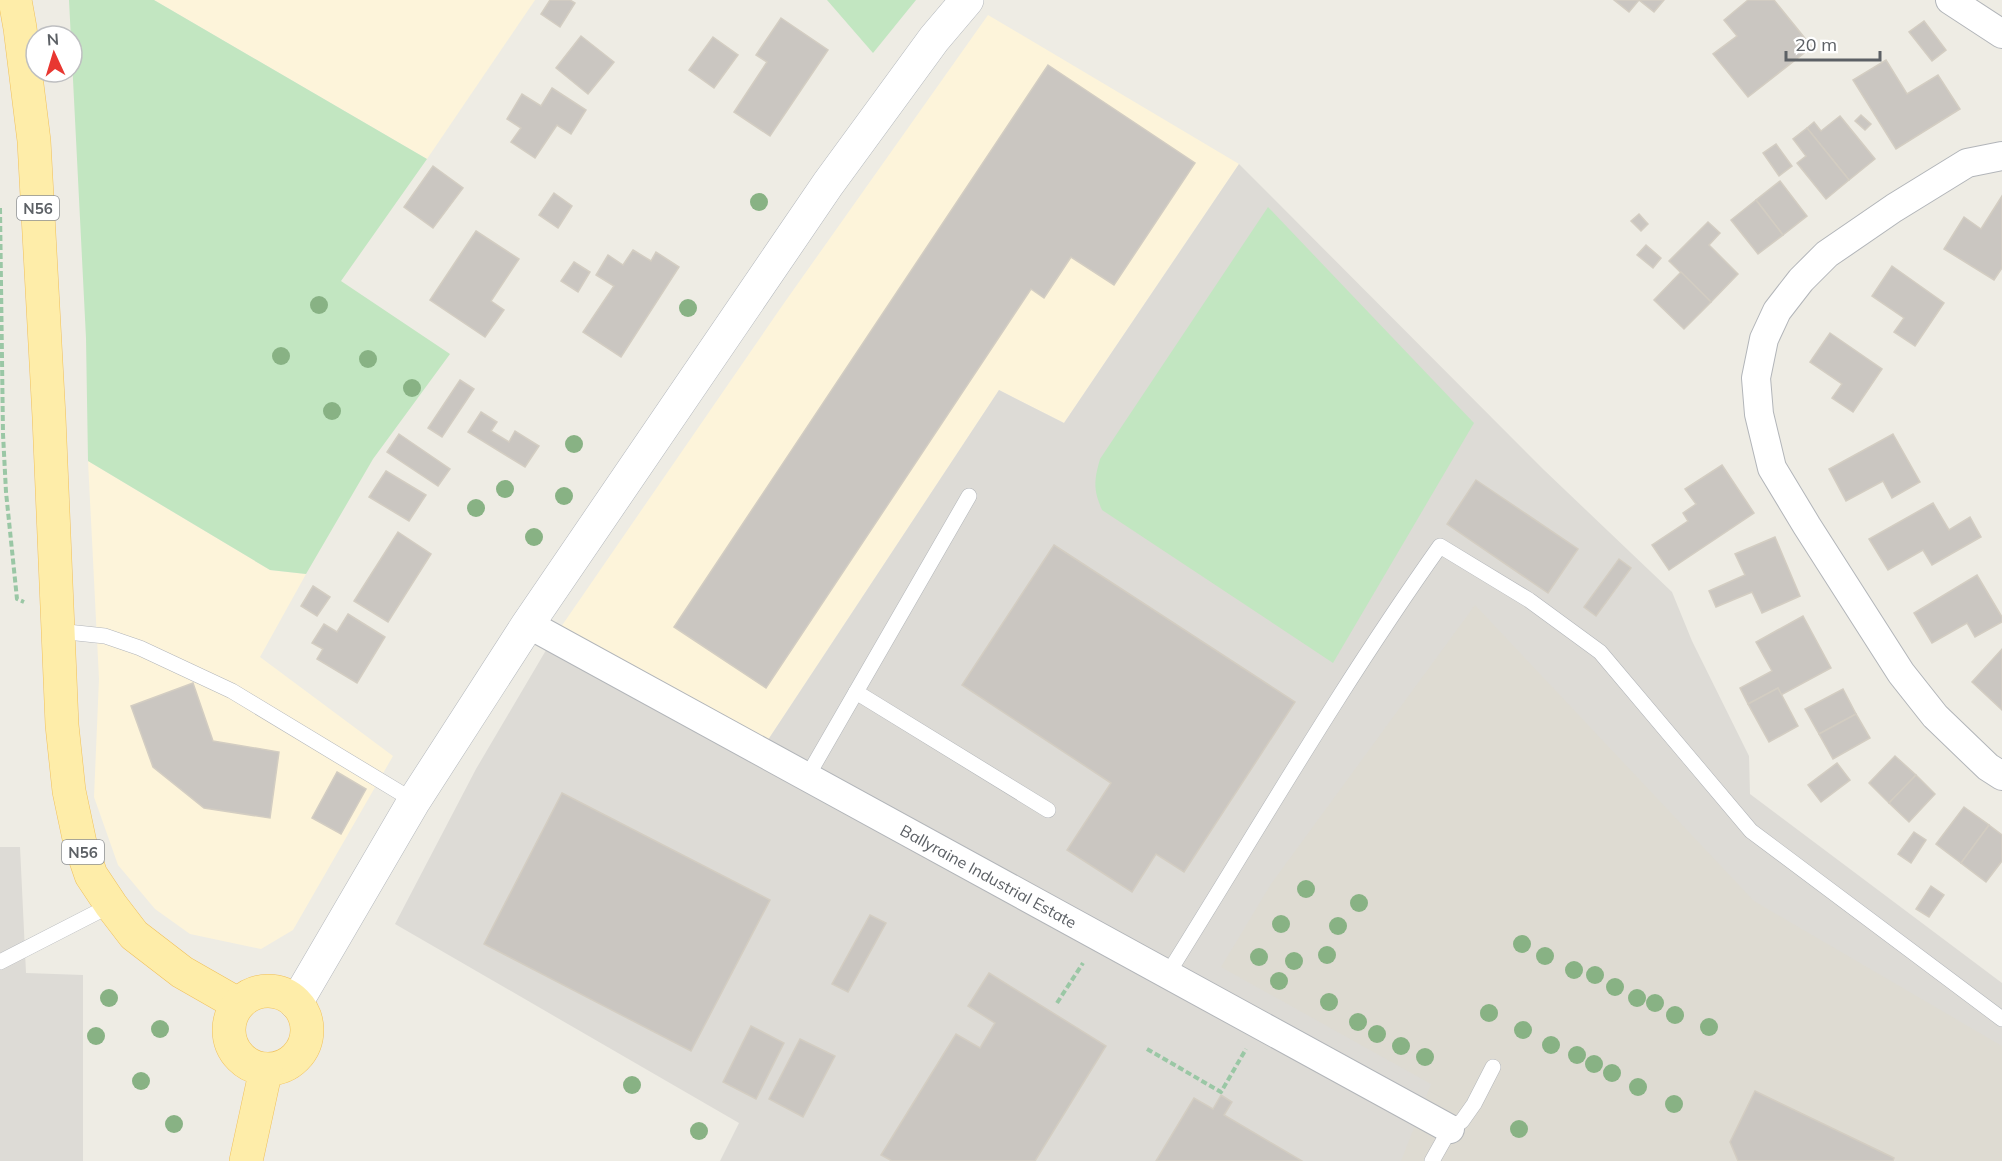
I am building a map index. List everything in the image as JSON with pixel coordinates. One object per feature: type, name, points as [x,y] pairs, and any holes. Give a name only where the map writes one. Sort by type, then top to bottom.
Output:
[{"type":"main road","name":"N56","points":[[15,0],[34,141],[50,417],[62,725],[69,791],[80,843],[92,875],[134,935],[182,972],[238,1004]]},
{"type":"main road","points":[[296,1003],[414,801],[528,624],[828,183],[934,39],[967,0]]},
{"type":"main road","points":[[260,991],[273,991],[286,995],[296,1003],[304,1013],[307,1026],[306,1040],[301,1052],[292,1062],[280,1068],[266,1069],[254,1067],[243,1061],[235,1052],[230,1040],[231,1015],[238,1004],[248,996],[260,991]]},
{"type":"main road","points":[[246,1161],[266,1069]]},
{"type":"street","points":[[1950,0],[2002,34]]},
{"type":"street","points":[[2002,156],[1967,164],[1893,208],[1827,254],[1801,280],[1777,311],[1764,339],[1756,378],[1759,414],[1772,468],[1807,526],[1901,673],[1935,716],[1988,767],[2002,776]]},
{"type":"street","name":"Ballyraine Industrial Estate","points":[[528,624],[1450,1129]]},
{"type":"lane","points":[[807,777],[969,496]]},
{"type":"lane","points":[[1167,975],[1319,729],[1440,546],[1529,600],[1600,652],[1752,831],[2002,1018]]},
{"type":"lane","points":[[58,625],[105,636],[140,648],[232,691],[414,801]]},
{"type":"lane","points":[[856,692],[1048,810]]},
{"type":"lane","points":[[0,962],[111,905]]},
{"type":"lane","points":[[1432,1161],[1450,1129],[1462,1121],[1474,1104],[1493,1067]]},
{"type":"path","points":[[0,208],[5,469],[17,599],[58,625]]},
{"type":"path","points":[[1057,1003],[1089,954]]},
{"type":"path","points":[[1147,1049],[1221,1092],[1250,1042]]},
{"type":"shaded area","points":[[154,0],[535,0],[427,159]]},
{"type":"shaded area","points":[[988,15],[1239,164],[1064,423],[999,390],[758,755],[552,640],[782,306]]},
{"type":"shaded area","points":[[1239,164],[1544,470],[1672,592],[1692,641],[1749,756],[1750,794],[2002,983],[2002,1161],[720,1161],[739,1123],[395,924],[476,769],[552,640],[758,755],[999,390],[1064,423]]},
{"type":"shaded area","points":[[88,461],[270,570],[306,574],[260,657],[393,756],[293,930],[261,949],[190,934],[155,909],[118,865],[94,797],[99,679]]},
{"type":"shaded area","points":[[1475,605],[1754,901],[2002,1046],[2002,1161],[1401,1161],[1431,1084],[1221,967],[1271,884]]},
{"type":"shaded area","points":[[0,847],[20,847],[26,973],[83,975],[83,1161],[0,1161]]},
{"type":"green space","points":[[69,0],[154,0],[427,159],[341,281],[450,354],[373,459],[306,574],[270,570],[88,461],[86,338],[73,84],[84,84],[84,24],[70,24]]},
{"type":"green space","points":[[827,0],[916,0],[873,53]]},
{"type":"green space","points":[[1268,207],[1474,423],[1333,663],[1102,510],[1096,491],[1100,459]]},
{"type":"building","points":[[550,0],[570,0],[575,3],[560,27],[541,14]]},
{"type":"building","points":[[1614,0],[1639,0],[1629,12]]},
{"type":"building","points":[[1639,0],[1664,0],[1654,12]]},
{"type":"building","points":[[1748,0],[1774,0],[1812,47],[1748,97],[1713,54],[1737,36],[1724,20]]},
{"type":"building","points":[[781,18],[828,50],[770,136],[734,112],[767,62],[756,55]]},
{"type":"building","points":[[1924,21],[1946,50],[1932,61],[1909,32]]},
{"type":"building","points":[[581,36],[614,62],[588,94],[556,68]]},
{"type":"building","points":[[713,37],[738,55],[714,88],[689,70]]},
{"type":"building","points":[[1886,60],[1907,94],[1938,75],[1960,109],[1896,149],[1853,80]]},
{"type":"building","points":[[1048,65],[1195,163],[1114,285],[1071,257],[1044,298],[1031,289],[766,688],[674,627]]},
{"type":"building","points":[[552,88],[586,110],[571,134],[557,125],[535,158],[511,142],[521,128],[507,119],[522,94],[541,106]]},
{"type":"building","points":[[1861,115],[1871,124],[1865,130],[1855,121]]},
{"type":"building","points":[[1840,116],[1875,159],[1849,180],[1807,128],[1814,122],[1821,131]]},
{"type":"building","points":[[1807,128],[1849,180],[1826,199],[1797,163],[1806,156],[1793,139]]},
{"type":"building","points":[[1776,144],[1792,166],[1779,176],[1763,153]]},
{"type":"building","points":[[433,166],[463,188],[433,228],[404,207]]},
{"type":"building","points":[[1780,181],[1807,216],[1783,235],[1756,200]]},
{"type":"building","points":[[554,193],[572,206],[558,228],[539,215]]},
{"type":"building","points":[[2002,196],[2002,268],[1994,280],[1944,249],[1964,217],[1981,229]]},
{"type":"building","points":[[1756,200],[1783,235],[1758,254],[1731,220]]},
{"type":"building","points":[[1639,214],[1648,224],[1641,231],[1631,221]]},
{"type":"building","points":[[1708,222],[1720,233],[1709,245],[1738,274],[1711,302],[1669,261]]},
{"type":"building","points":[[476,231],[519,259],[491,301],[504,310],[485,337],[430,300]]},
{"type":"building","points":[[1646,245],[1661,258],[1653,268],[1637,255]]},
{"type":"building","points":[[633,250],[651,261],[656,252],[679,267],[621,357],[583,332],[614,286],[596,275],[608,255],[623,265]]},
{"type":"building","points":[[574,262],[590,272],[578,292],[561,281]]},
{"type":"building","points":[[1892,266],[1944,303],[1915,346],[1894,332],[1904,318],[1872,296]]},
{"type":"building","points":[[1681,272],[1711,302],[1684,329],[1654,300]]},
{"type":"building","points":[[1830,333],[1882,369],[1853,412],[1832,398],[1842,384],[1810,362]]},
{"type":"building","points":[[460,380],[474,389],[442,437],[428,428]]},
{"type":"building","points":[[481,412],[497,422],[491,431],[509,442],[515,431],[539,446],[525,467],[468,432]]},
{"type":"building","points":[[399,434],[450,469],[438,486],[387,452]]},
{"type":"building","points":[[1893,434],[1920,482],[1892,498],[1883,481],[1846,501],[1829,469]]},
{"type":"building","points":[[1722,465],[1754,513],[1669,570],[1652,545],[1688,521],[1683,513],[1696,504],[1685,489]]},
{"type":"building","points":[[386,471],[426,495],[409,521],[369,497]]},
{"type":"building","points":[[1476,480],[1578,549],[1548,593],[1447,524]]},
{"type":"building","points":[[1933,503],[1949,530],[1970,517],[1981,537],[1932,565],[1923,550],[1888,570],[1869,539]]},
{"type":"building","points":[[398,532],[431,554],[388,622],[354,601]]},
{"type":"building","points":[[1775,537],[1800,596],[1762,613],[1752,592],[1716,607],[1709,591],[1745,575],[1735,554]]},
{"type":"building","points":[[1054,545],[1295,702],[1184,872],[1156,854],[1132,892],[1067,850],[1111,783],[962,685]]},
{"type":"building","points":[[1619,559],[1631,568],[1596,616],[1584,607]]},
{"type":"building","points":[[1977,575],[2002,617],[2002,622],[1975,637],[1967,623],[1932,643],[1914,613]]},
{"type":"building","points":[[313,586],[330,597],[317,616],[301,606]]},
{"type":"building","points":[[348,614],[385,637],[357,683],[317,659],[323,649],[312,643],[324,624],[337,632]]},
{"type":"building","points":[[1803,616],[1831,668],[1781,695],[1778,688],[1748,704],[1740,688],[1772,671],[1756,642]]},
{"type":"building","points":[[2002,649],[2002,710],[1972,682]]},
{"type":"building","points":[[193,683],[213,741],[279,752],[270,818],[204,808],[153,767],[131,706]]},
{"type":"building","points":[[1778,688],[1798,726],[1769,742],[1748,704]]},
{"type":"building","points":[[1843,689],[1856,714],[1819,734],[1805,709]]},
{"type":"building","points":[[1856,714],[1870,738],[1833,759],[1819,734]]},
{"type":"building","points":[[1895,756],[1916,775],[1889,803],[1869,783]]},
{"type":"building","points":[[1837,763],[1850,780],[1821,802],[1808,785]]},
{"type":"building","points":[[337,772],[366,789],[341,834],[312,818]]},
{"type":"building","points":[[1916,775],[1935,794],[1909,822],[1889,803]]},
{"type":"building","points":[[562,793],[770,900],[691,1051],[484,944]]},
{"type":"building","points":[[1964,807],[1989,825],[1961,863],[1936,844]]},
{"type":"building","points":[[1989,825],[2002,835],[2002,861],[1986,882],[1961,863]]},
{"type":"building","points":[[1914,832],[1926,840],[1911,863],[1898,854]]},
{"type":"building","points":[[1931,886],[1944,895],[1929,917],[1916,909]]},
{"type":"building","points":[[870,915],[886,923],[848,992],[832,984]]},
{"type":"building","points":[[989,973],[1106,1046],[1035,1161],[892,1161],[881,1155],[956,1034],[980,1048],[995,1023],[968,1006]]},
{"type":"building","points":[[751,1026],[784,1043],[756,1099],[723,1082]]},
{"type":"building","points":[[800,1039],[835,1056],[803,1117],[769,1099]]},
{"type":"building","points":[[1755,1091],[1894,1158],[1893,1161],[1738,1161],[1730,1142]]},
{"type":"building","points":[[1221,1095],[1232,1102],[1224,1115],[1302,1161],[1156,1161],[1194,1098],[1213,1109]]}]
